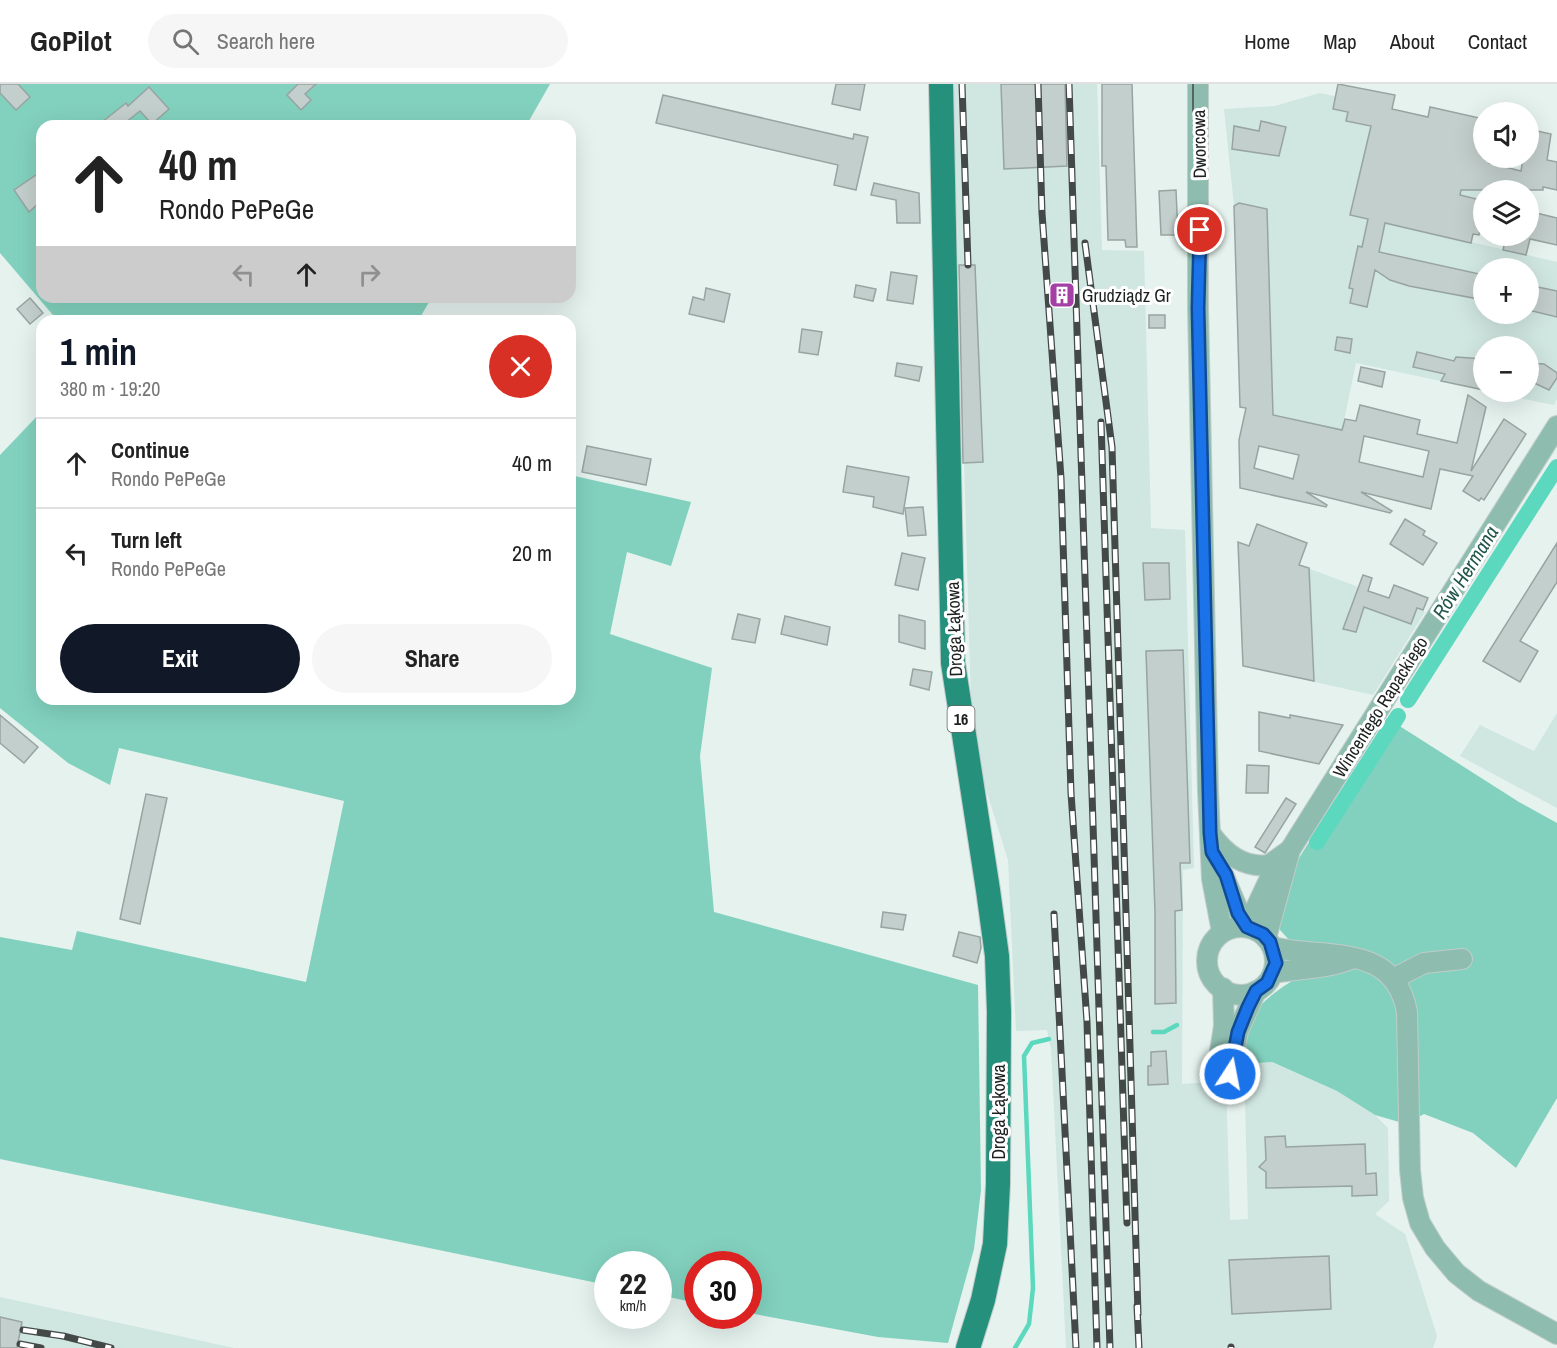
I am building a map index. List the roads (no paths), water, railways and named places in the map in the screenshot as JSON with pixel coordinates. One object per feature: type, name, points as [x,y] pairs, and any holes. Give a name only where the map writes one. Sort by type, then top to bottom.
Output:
[{"type":"main road","name":"Droga Łąkowa","points":[[941,84],[953,663],[997,956],[999,1012],[998,1184],[995,1244],[983,1300],[968,1348]]},
{"type":"street","name":"Dworcowa","points":[[1198,84],[1198,319],[1212,879],[1222,932]]},
{"type":"street","name":"Wincentego Rapackiego","points":[[1247,927],[1284,855],[1557,426]]},
{"type":"street","name":"Dworcowa","points":[[1211,842],[1226,875],[1238,913],[1247,927]]},
{"type":"street","points":[[1211,842],[1230,856],[1245,863],[1261,866],[1284,855]]},
{"type":"street","name":"Wincentego Rapackiego","points":[[1269,943],[1284,855]]},
{"type":"street","points":[[1269,943],[1276,963],[1267,983],[1256,991],[1238,994],[1223,988],[1211,975],[1208,964],[1213,942],[1222,932],[1232,928],[1247,927],[1269,943],[1297,953],[1332,953],[1383,968],[1395,978],[1404,994],[1407,1012],[1410,1170],[1413,1198],[1420,1223],[1435,1248],[1456,1273],[1479,1291],[1557,1334]]},
{"type":"street","points":[[1273,974],[1297,968],[1332,966],[1351,959]]},
{"type":"street","points":[[1395,978],[1424,963],[1462,959]]},
{"type":"street","points":[[1223,988],[1224,1026],[1217,1071],[1220,1092],[1230,1074],[1238,1032],[1256,991]]},
{"type":"waterway","name":"Rów Hermana","points":[[1408,700],[1557,467]]},
{"type":"waterway","name":"Rów Hermana","points":[[1317,842],[1398,716]]},
{"type":"waterway","points":[[1153,1032],[1164,1032],[1177,1025]]},
{"type":"waterway","points":[[1015,1348],[1029,1324],[1033,1288],[1024,1056],[1032,1043],[1049,1039]]},
{"type":"tram line","points":[[1193,84],[1193,112]]},
{"type":"railway","points":[[962,84],[968,265]]},
{"type":"railway","points":[[1038,84],[1042,213],[1061,478],[1071,793],[1087,1022],[1097,1348]]},
{"type":"railway","points":[[1069,84],[1110,1348]]},
{"type":"railway","points":[[1085,243],[1112,447],[1138,1314]]},
{"type":"railway","points":[[1101,422],[1127,1223]]},
{"type":"railway","points":[[1054,914],[1076,1348]]},
{"type":"railway","points":[[1137,1306],[1139,1348]]},
{"type":"railway","points":[[23,1330],[63,1336],[111,1348]]},
{"type":"railway","points":[[20,1344],[41,1348]]},
{"type":"place","name":"Grudziądz Gr","points":[[1062,295]]}]
